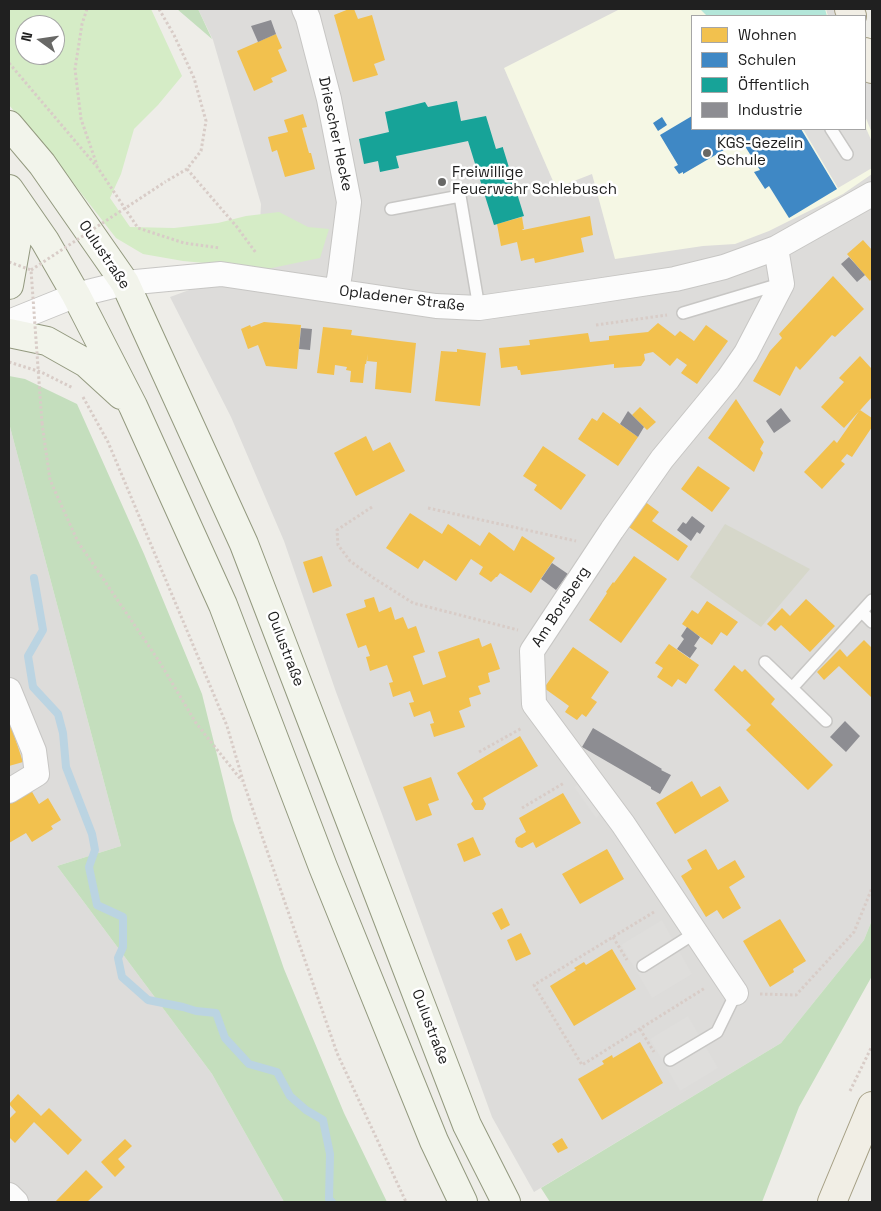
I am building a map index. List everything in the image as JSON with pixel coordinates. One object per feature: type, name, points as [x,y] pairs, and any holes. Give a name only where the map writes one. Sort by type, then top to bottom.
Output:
[{"type":"main road","name":"Oulustraße","points":[[9,125],[42,164],[125,283],[244,544],[467,1125],[506,1202]]},
{"type":"main road","points":[[9,189],[17,240],[9,285]]},
{"type":"main road","points":[[9,189],[45,241],[76,295],[133,406],[223,605],[323,867],[434,1141],[463,1202]]},
{"type":"main road","points":[[9,333],[47,341],[86,363],[133,406]]},
{"type":"main road","points":[[832,1202],[872,1106]]},
{"type":"street","name":"Driescher Hecke","points":[[304,9],[329,99],[349,202],[336,291]]},
{"type":"street","name":"Opladener Straße","points":[[9,322],[76,295],[125,283],[221,274],[436,306],[478,308],[583,294],[674,279],[724,267],[776,248],[872,194]]},
{"type":"street","points":[[776,248],[782,284]]},
{"type":"street","name":"Am Borsberg","points":[[731,985],[623,824],[534,704],[532,651],[662,459],[728,379],[746,353],[782,284]]},
{"type":"street","points":[[9,690],[34,751],[37,774],[9,791]]},
{"type":"street","points":[[9,1194],[16,1202]]},
{"type":"lane","points":[[833,130],[847,154]]},
{"type":"lane","points":[[391,209],[460,196],[478,308]]},
{"type":"lane","points":[[683,313],[782,284]]},
{"type":"lane","points":[[792,688],[872,600]]},
{"type":"lane","points":[[862,612],[872,622]]},
{"type":"lane","points":[[765,662],[826,721]]},
{"type":"lane","points":[[643,966],[696,933]]},
{"type":"lane","points":[[670,1060],[717,1032],[731,985]]},
{"type":"path","points":[[87,9],[82,24],[75,69],[82,119],[98,168]]},
{"type":"path","points":[[32,270],[187,169],[201,151],[206,121],[194,78],[174,35],[159,9]]},
{"type":"path","points":[[9,64],[98,168],[138,228],[184,244],[229,250]]},
{"type":"path","points":[[187,169],[237,227],[256,253]]},
{"type":"path","points":[[247,252],[264,255]]},
{"type":"path","points":[[9,262],[32,270]]},
{"type":"path","points":[[32,270],[42,423],[50,480],[78,542],[159,661],[196,722],[244,784]]},
{"type":"path","points":[[596,325],[683,313]]},
{"type":"path","points":[[9,362],[41,372],[80,391],[108,442],[227,726],[244,784],[337,1053],[406,1202]]},
{"type":"path","points":[[372,508],[336,530],[338,545],[357,567],[413,603],[542,636]]},
{"type":"path","points":[[428,508],[601,547]]},
{"type":"path","points":[[479,752],[543,716]]},
{"type":"path","points":[[522,808],[584,772]]},
{"type":"path","points":[[674,900],[534,985],[582,1065],[640,1029],[731,985],[796,995],[854,932],[872,888]]},
{"type":"path","points":[[640,1029],[662,1064],[670,1060]]},
{"type":"shaded area","points":[[198,9],[846,9],[849,15],[691,15],[691,130],[866,130],[866,55],[872,70],[872,920],[864,940],[781,1043],[534,1192],[492,1117],[336,692],[284,541],[231,417],[170,297],[258,265],[261,204],[213,40]]},
{"type":"shaded area","name":"KGS-Gezelin Schule","points":[[620,9],[826,9],[828,15],[691,15],[691,130],[866,130],[866,118],[872,133],[872,174],[843,194],[769,231],[735,244],[703,246],[615,259],[592,174],[556,188],[504,68]]},
{"type":"shaded area","points":[[866,128],[872,142],[872,168],[838,188],[804,130],[866,130]]},
{"type":"shaded area","points":[[9,423],[121,846],[57,866],[212,1074],[284,1202],[9,1202]]},
{"type":"shaded area","points":[[725,524],[810,569],[761,627],[690,577]]},
{"type":"shaded area","points":[[580,783],[601,813],[596,818],[574,787]]},
{"type":"shaded area","points":[[662,920],[692,974],[652,998],[621,945]]},
{"type":"shaded area","points":[[688,1016],[718,1068],[680,1091],[650,1039]]},
{"type":"green space","points":[[9,9],[151,9],[182,76],[158,105],[134,129],[121,174],[110,198],[130,227],[174,228],[218,223],[246,216],[279,212],[308,227],[329,229],[320,258],[267,269],[183,261],[143,254],[116,238],[53,157],[9,105]]},
{"type":"green space","points":[[177,9],[198,9],[212,39]]},
{"type":"green space","points":[[700,9],[825,9],[827,15],[706,15]]},
{"type":"green space","points":[[9,376],[25,379],[77,404],[144,554],[202,694],[233,820],[284,969],[344,1113],[387,1202],[284,1202],[212,1074],[57,866],[121,846],[9,423]]},
{"type":"green space","points":[[872,920],[872,976],[799,1107],[762,1202],[550,1202],[541,1188],[781,1043],[864,940]]},
{"type":"building: Wohnen","points":[[354,9],[358,19],[372,15],[385,60],[374,64],[378,75],[353,82],[334,15]]},
{"type":"building: Wohnen","points":[[276,34],[282,48],[278,50],[287,71],[271,78],[273,82],[254,91],[237,51]]},
{"type":"building: Wohnen","points":[[303,114],[307,127],[302,128],[315,169],[285,177],[277,150],[272,152],[268,137],[288,132],[284,120]]},
{"type":"building: Wohnen","points":[[590,216],[593,235],[581,238],[584,252],[535,263],[534,258],[521,261],[517,242],[501,246],[497,224],[522,217],[523,230]]},
{"type":"building: Wohnen","points":[[863,240],[872,250],[872,278],[870,281],[847,254]]},
{"type":"building: Wohnen","points":[[833,276],[864,309],[835,337],[832,335],[800,370],[796,366],[780,396],[753,381],[770,351],[782,338],[779,334]]},
{"type":"building: Wohnen","points":[[264,322],[301,325],[297,369],[266,366],[258,345],[248,349],[241,329]]},
{"type":"building: Wohnen","points":[[658,323],[675,336],[680,331],[694,341],[706,325],[728,341],[697,384],[681,373],[687,365],[677,358],[670,366],[653,352],[644,354],[645,360],[641,366],[614,368],[614,364],[521,375],[517,366],[501,368],[499,348],[530,345],[529,340],[588,333],[590,342],[609,340],[609,336],[648,332]]},
{"type":"building: Wohnen","points":[[323,327],[352,330],[351,335],[416,343],[411,393],[375,389],[377,362],[367,361],[368,354],[363,383],[350,382],[351,371],[346,370],[347,367],[335,365],[334,375],[317,373]]},
{"type":"building: Wohnen","points":[[457,349],[486,353],[480,406],[435,401],[441,351],[457,352]]},
{"type":"building: Wohnen","points":[[860,356],[871,368],[872,366],[872,397],[844,428],[821,407],[844,382],[839,378]]},
{"type":"building: Wohnen","points":[[736,399],[764,442],[760,449],[763,453],[754,472],[708,438]]},
{"type":"building: Wohnen","points":[[640,407],[656,422],[647,430],[632,415]]},
{"type":"building: Wohnen","points":[[860,410],[872,418],[872,427],[852,457],[847,454],[841,461],[845,464],[822,489],[804,472],[834,440],[837,443]]},
{"type":"building: Wohnen","points":[[603,412],[638,437],[618,466],[578,439],[592,418],[597,421]]},
{"type":"building: Wohnen","points":[[366,436],[373,451],[390,442],[405,471],[356,496],[334,453]]},
{"type":"building: Wohnen","points":[[543,446],[586,475],[561,510],[534,490],[537,485],[523,476]]},
{"type":"building: Wohnen","points":[[698,466],[730,488],[712,512],[681,489]]},
{"type":"building: Wohnen","points":[[644,501],[659,512],[652,521],[688,546],[678,561],[626,525]]},
{"type":"building: Wohnen","points":[[410,513],[442,534],[448,524],[480,546],[489,532],[514,551],[522,536],[555,558],[531,593],[500,573],[491,582],[479,574],[483,567],[471,559],[456,581],[424,560],[418,569],[386,548]]},
{"type":"building: Wohnen","points":[[322,556],[332,586],[313,593],[303,562]]},
{"type":"building: Wohnen","points":[[634,556],[667,579],[621,643],[589,620],[613,582]]},
{"type":"building: Wohnen","points":[[374,597],[379,612],[391,607],[395,620],[403,617],[408,629],[416,626],[425,652],[413,656],[423,685],[446,677],[438,652],[479,638],[482,647],[491,643],[500,669],[488,673],[490,682],[478,686],[481,694],[469,698],[471,706],[459,711],[465,727],[434,737],[430,724],[434,723],[430,711],[414,717],[409,703],[414,702],[410,691],[393,697],[389,683],[393,682],[387,665],[370,671],[366,657],[370,656],[366,645],[358,648],[346,614],[366,607],[364,600]]},
{"type":"building: Wohnen","points":[[806,599],[835,626],[810,652],[781,625],[775,631],[767,624],[782,608],[790,616]]},
{"type":"building: Wohnen","points":[[707,601],[738,622],[727,636],[721,632],[712,645],[682,624],[692,610],[698,614]]},
{"type":"building: Wohnen","points":[[864,640],[872,648],[872,698],[839,666],[824,680],[817,672],[840,649],[847,657]]},
{"type":"building: Wohnen","points":[[669,644],[699,665],[686,684],[678,679],[672,687],[657,677],[663,668],[655,663]]},
{"type":"building: Wohnen","points":[[573,647],[609,672],[591,698],[597,702],[586,717],[582,714],[577,720],[565,712],[569,706],[544,688]]},
{"type":"building: Wohnen","points":[[734,665],[742,672],[745,669],[775,699],[771,704],[833,765],[808,790],[746,730],[751,725],[714,690]]},
{"type":"building: Wohnen","points":[[11,726],[23,762],[9,766],[9,727]]},
{"type":"building: Wohnen","points":[[520,736],[538,766],[483,798],[486,804],[483,810],[475,810],[471,804],[473,801],[457,773]]},
{"type":"building: Wohnen","points":[[431,777],[439,800],[428,804],[432,815],[416,821],[403,787]]},
{"type":"building: Wohnen","points":[[692,781],[701,797],[720,786],[729,801],[675,834],[656,803]]},
{"type":"building: Wohnen","points":[[31,790],[39,804],[48,798],[61,820],[51,826],[53,829],[32,842],[26,833],[9,843],[9,803]]},
{"type":"building: Wohnen","points":[[563,793],[581,823],[536,848],[533,842],[522,848],[518,847],[515,842],[516,838],[526,832],[519,818]]},
{"type":"building: Wohnen","points":[[473,837],[481,855],[464,862],[457,844]]},
{"type":"building: Wohnen","points":[[607,849],[624,879],[580,904],[562,874]]},
{"type":"building: Wohnen","points":[[706,849],[718,870],[735,860],[745,877],[729,887],[741,908],[723,919],[717,910],[706,917],[681,876],[692,869],[687,860]]},
{"type":"building: Wohnen","points":[[502,908],[510,925],[501,930],[492,913]]},
{"type":"building: Wohnen","points":[[780,919],[806,961],[793,969],[794,972],[770,987],[743,941]]},
{"type":"building: Wohnen","points":[[521,933],[531,954],[516,961],[507,940]]},
{"type":"building: Wohnen","points":[[612,949],[636,989],[574,1026],[550,986],[576,970],[574,968],[584,962],[586,965]]},
{"type":"building: Wohnen","points":[[640,1042],[663,1083],[602,1120],[578,1079],[604,1064],[602,1061],[612,1055],[613,1058]]},
{"type":"building: Wohnen","points":[[18,1094],[41,1116],[49,1108],[82,1140],[68,1155],[34,1122],[15,1143],[9,1137],[9,1119],[16,1112],[9,1104]]},
{"type":"building: Wohnen","points":[[562,1138],[568,1148],[558,1153],[552,1144]]},
{"type":"building: Wohnen","points":[[125,1139],[132,1146],[118,1159],[125,1167],[115,1177],[101,1162]]},
{"type":"building: Wohnen","points":[[86,1170],[103,1187],[87,1202],[55,1202]]},
{"type":"building: Schulen","points":[[662,117],[667,125],[658,131],[653,123]]},
{"type":"building: Schulen","points":[[691,117],[691,130],[802,130],[837,189],[789,218],[769,186],[765,189],[754,172],[760,170],[741,140],[683,174],[683,172],[679,174],[674,167],[678,165],[660,135]]},
{"type":"building: Öffentlich","points":[[457,101],[461,121],[486,116],[496,149],[503,147],[524,216],[494,225],[468,141],[396,156],[399,168],[380,172],[378,161],[364,164],[359,139],[389,132],[385,112],[425,102],[428,107]]},
{"type":"building: Industrie","points":[[271,20],[276,34],[258,42],[251,26]]},
{"type":"building: Industrie","points":[[849,257],[865,275],[857,282],[841,264]]},
{"type":"building: Industrie","points":[[301,328],[312,329],[310,350],[299,349]]},
{"type":"building: Industrie","points":[[781,408],[791,421],[774,433],[766,421]]},
{"type":"building: Industrie","points":[[628,411],[644,427],[638,437],[620,424]]},
{"type":"building: Industrie","points":[[692,516],[705,526],[700,534],[697,532],[691,541],[677,530],[683,522],[686,524]]},
{"type":"building: Industrie","points":[[552,563],[568,574],[556,590],[541,579]]},
{"type":"building: Industrie","points":[[687,627],[700,637],[694,646],[697,648],[690,658],[677,649],[684,639],[681,636]]},
{"type":"building: Industrie","points":[[845,721],[860,736],[846,752],[830,737]]},
{"type":"building: Industrie","points":[[593,728],[671,775],[660,794],[582,747]]},
{"type":"waterway","points":[[34,578],[43,630],[28,656],[33,687],[58,714],[63,733],[66,767],[92,834],[95,850],[89,867],[97,905],[123,917],[123,947],[118,958],[122,977],[148,1000],[196,1011],[216,1013],[225,1038],[249,1064],[277,1072],[290,1096],[306,1110],[323,1120],[330,1154],[329,1199],[332,1202]]},
{"type":"place","name":"KGS-Gezelin Schule","points":[[707,153]]},
{"type":"place","name":"Freiwillige Feuerwehr Schlebusch","points":[[442,182]]}]
